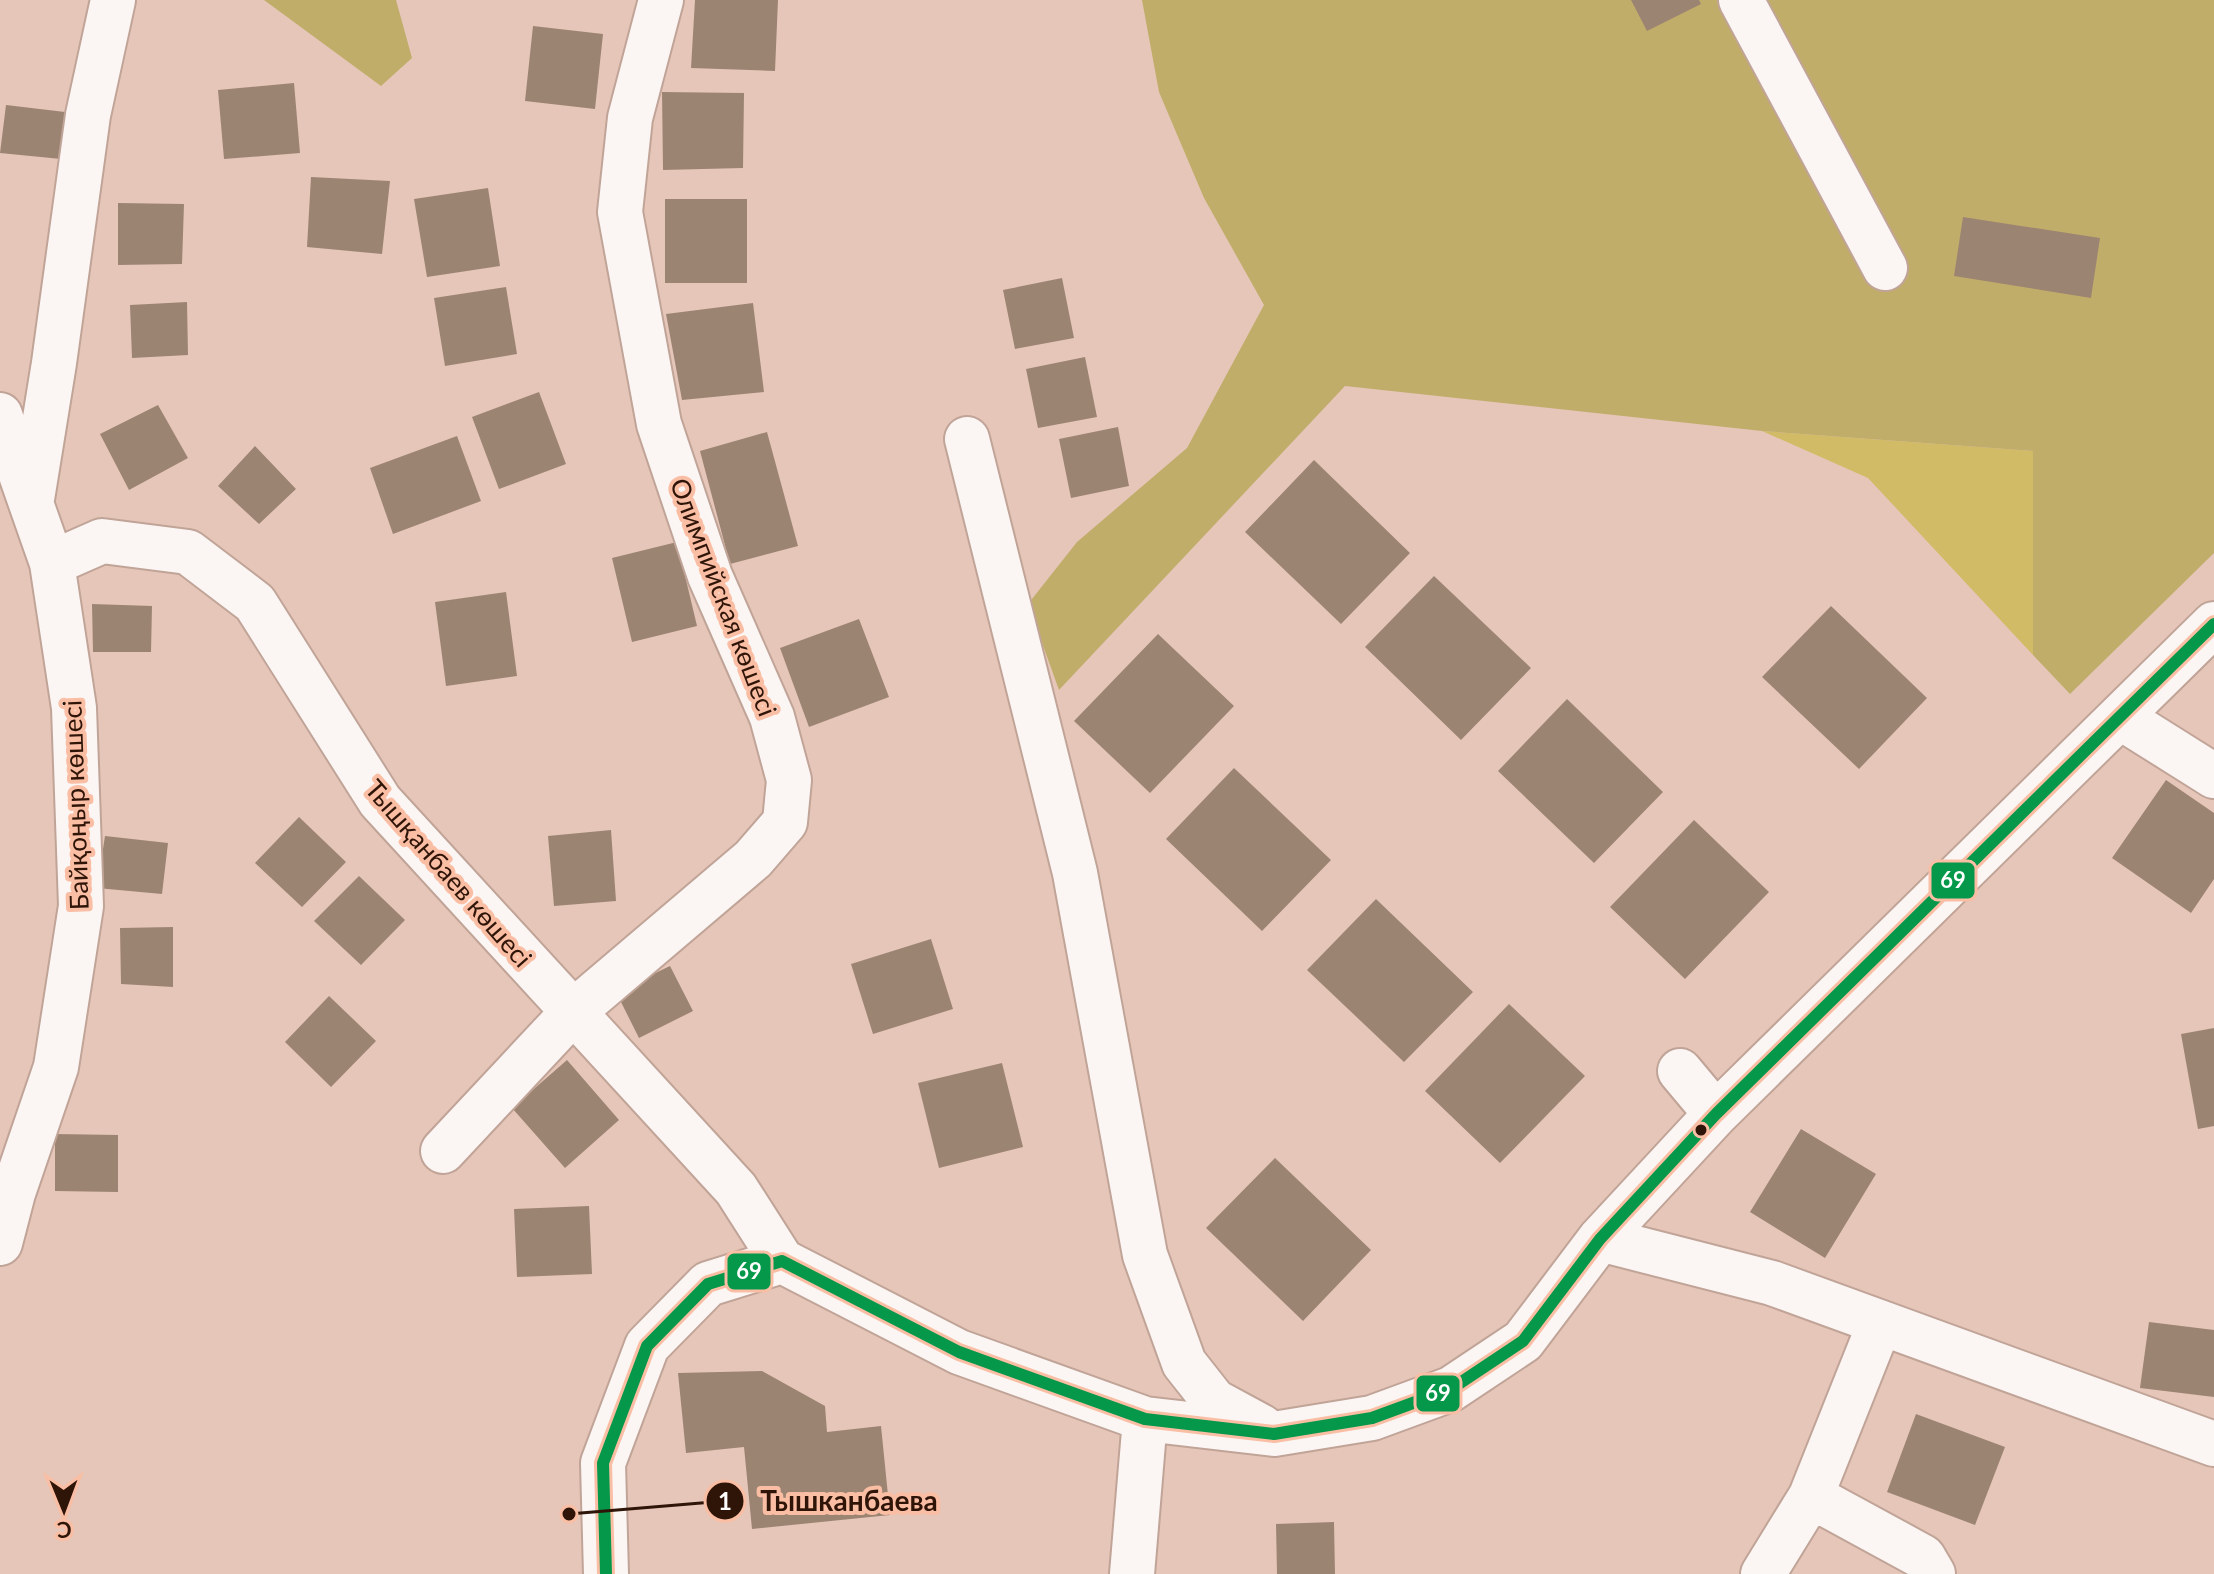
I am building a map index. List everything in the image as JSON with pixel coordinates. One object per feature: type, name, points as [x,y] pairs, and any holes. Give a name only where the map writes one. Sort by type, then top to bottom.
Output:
[{"type":"street","points":[[31,501],[54,363],[88,115],[113,0]]},
{"type":"street","name":"Олимпийская көшесі","points":[[443,1151],[573,1012],[753,859],[785,822],[789,780],[772,717],[710,576],[659,424],[620,212],[630,118],[661,0]]},
{"type":"street","points":[[1741,0],[1885,268]]},
{"type":"street","name":"Байқоңыр көшесі","points":[[0,415],[52,563],[74,708],[81,906],[56,1067],[13,1193],[0,1243]]},
{"type":"street","points":[[967,439],[1075,873],[1145,1255],[1184,1363],[1214,1401],[1274,1434]]},
{"type":"street","name":"Тышқанбаев көшесі","points":[[52,563],[102,541],[188,552],[255,603],[380,801],[736,1189],[782,1261]]},
{"type":"street","points":[[606,1574],[603,1463],[647,1346],[708,1284],[782,1261],[959,1352],[1145,1419],[1274,1434],[1372,1418],[1451,1389],[1523,1341],[1600,1239],[1716,1114],[2214,624]]},
{"type":"street","points":[[2120,717],[2214,776]]},
{"type":"street","points":[[1680,1071],[1716,1114]]},
{"type":"street","points":[[1600,1239],[1772,1283],[2214,1444]]},
{"type":"street","points":[[1763,1574],[1811,1496],[1880,1323]]},
{"type":"street","points":[[1132,1574],[1145,1419]]},
{"type":"street","points":[[1811,1496],[1923,1557],[1933,1574]]},
{"type":"shaded area","points":[[264,0],[396,0],[412,58],[381,86]]},
{"type":"shaded area","points":[[1142,0],[2214,0],[2214,553],[2070,694],[2033,655],[2033,451],[1762,431],[1345,386],[1059,690],[1028,604],[1077,542],[1187,448],[1264,305],[1204,198],[1159,92]]},
{"type":"shaded area","points":[[1762,431],[2033,451],[2033,655],[1868,478]]},
{"type":"building","points":[[695,0],[778,0],[775,71],[691,68]]},
{"type":"building","points":[[1631,0],[1699,0],[1701,4],[1647,31]]},
{"type":"building","points":[[533,26],[603,34],[595,109],[525,101]]},
{"type":"building","points":[[294,83],[300,153],[224,159],[218,90]]},
{"type":"building","points":[[662,92],[744,93],[743,168],[663,170]]},
{"type":"building","points":[[6,105],[65,112],[61,159],[0,153]]},
{"type":"building","points":[[311,177],[390,181],[382,254],[307,247]]},
{"type":"building","points":[[488,188],[500,266],[427,277],[414,199]]},
{"type":"building","points":[[665,199],[747,199],[747,283],[665,283]]},
{"type":"building","points":[[118,203],[184,204],[182,264],[118,265]]},
{"type":"building","points":[[1963,217],[2100,238],[2091,298],[1954,276]]},
{"type":"building","points":[[1062,278],[1074,338],[1015,349],[1003,290]]},
{"type":"building","points":[[506,287],[517,354],[445,366],[434,298]]},
{"type":"building","points":[[187,302],[188,355],[132,358],[130,305]]},
{"type":"building","points":[[753,303],[764,392],[682,400],[666,314]]},
{"type":"building","points":[[1085,357],[1097,417],[1038,428],[1026,369]]},
{"type":"building","points":[[539,392],[566,464],[499,489],[472,417]]},
{"type":"building","points":[[158,405],[188,458],[129,490],[100,434]]},
{"type":"building","points":[[1118,427],[1129,486],[1071,498],[1059,439]]},
{"type":"building","points":[[767,432],[798,546],[730,564],[700,451]]},
{"type":"building","points":[[457,436],[481,501],[393,534],[370,468]]},
{"type":"building","points":[[255,446],[296,489],[259,524],[218,486]]},
{"type":"building","points":[[1314,460],[1410,553],[1341,624],[1245,532]]},
{"type":"building","points":[[677,542],[697,626],[632,642],[612,558]]},
{"type":"building","points":[[1434,576],[1531,668],[1461,740],[1365,647]]},
{"type":"building","points":[[506,592],[517,676],[446,686],[435,602]]},
{"type":"building","points":[[92,604],[152,606],[151,652],[93,652]]},
{"type":"building","points":[[1831,606],[1927,698],[1859,769],[1762,677]]},
{"type":"building","points":[[859,619],[889,697],[809,727],[780,648]]},
{"type":"building","points":[[1158,634],[1234,706],[1150,793],[1074,721]]},
{"type":"building","points":[[1567,699],[1663,792],[1594,863],[1498,771]]},
{"type":"building","points":[[1234,768],[1331,860],[1262,931],[1166,839]]},
{"type":"building","points":[[2166,780],[2214,813],[2214,879],[2191,913],[2112,858]]},
{"type":"building","points":[[299,817],[346,862],[302,907],[255,863]]},
{"type":"building","points":[[1694,820],[1769,892],[1685,979],[1610,907]]},
{"type":"building","points":[[611,830],[616,901],[554,906],[548,836]]},
{"type":"building","points":[[105,836],[168,843],[162,894],[97,888]]},
{"type":"building","points":[[359,876],[405,920],[361,965],[314,921]]},
{"type":"building","points":[[1376,899],[1473,992],[1404,1062],[1307,970]]},
{"type":"building","points":[[173,927],[173,987],[121,984],[120,928]]},
{"type":"building","points":[[931,939],[953,1009],[873,1034],[851,964]]},
{"type":"building","points":[[670,966],[693,1011],[639,1038],[616,992]]},
{"type":"building","points":[[329,996],[376,1041],[331,1087],[285,1042]]},
{"type":"building","points":[[1509,1004],[1585,1076],[1500,1163],[1425,1091]]},
{"type":"building","points":[[2214,1028],[2214,1126],[2198,1129],[2181,1034]]},
{"type":"building","points":[[567,1060],[619,1120],[565,1168],[512,1108]]},
{"type":"building","points":[[1002,1063],[1023,1147],[939,1168],[918,1083]]},
{"type":"building","points":[[1801,1129],[1876,1174],[1825,1258],[1750,1212]]},
{"type":"building","points":[[55,1134],[118,1135],[118,1192],[55,1191]]},
{"type":"building","points":[[1275,1158],[1371,1250],[1303,1321],[1206,1228]]},
{"type":"building","points":[[589,1206],[592,1274],[517,1277],[514,1209]]},
{"type":"building","points":[[2149,1322],[2214,1330],[2214,1397],[2140,1388]]},
{"type":"building","points":[[762,1371],[825,1406],[827,1432],[881,1426],[890,1515],[752,1529],[744,1447],[686,1453],[678,1373]]},
{"type":"building","points":[[1916,1414],[2005,1447],[1975,1525],[1887,1492]]},
{"type":"building","points":[[1334,1522],[1335,1574],[1277,1574],[1276,1524]]},
{"type":"transit line","name":"69","points":[[606,1574],[603,1463],[647,1346],[708,1284],[782,1261],[959,1352],[1145,1419],[1274,1434],[1372,1418],[1451,1389],[1523,1341],[1600,1239],[1716,1114],[2214,624]]},
{"type":"place","name":"Тышканбаева","points":[[569,1514]]}]
